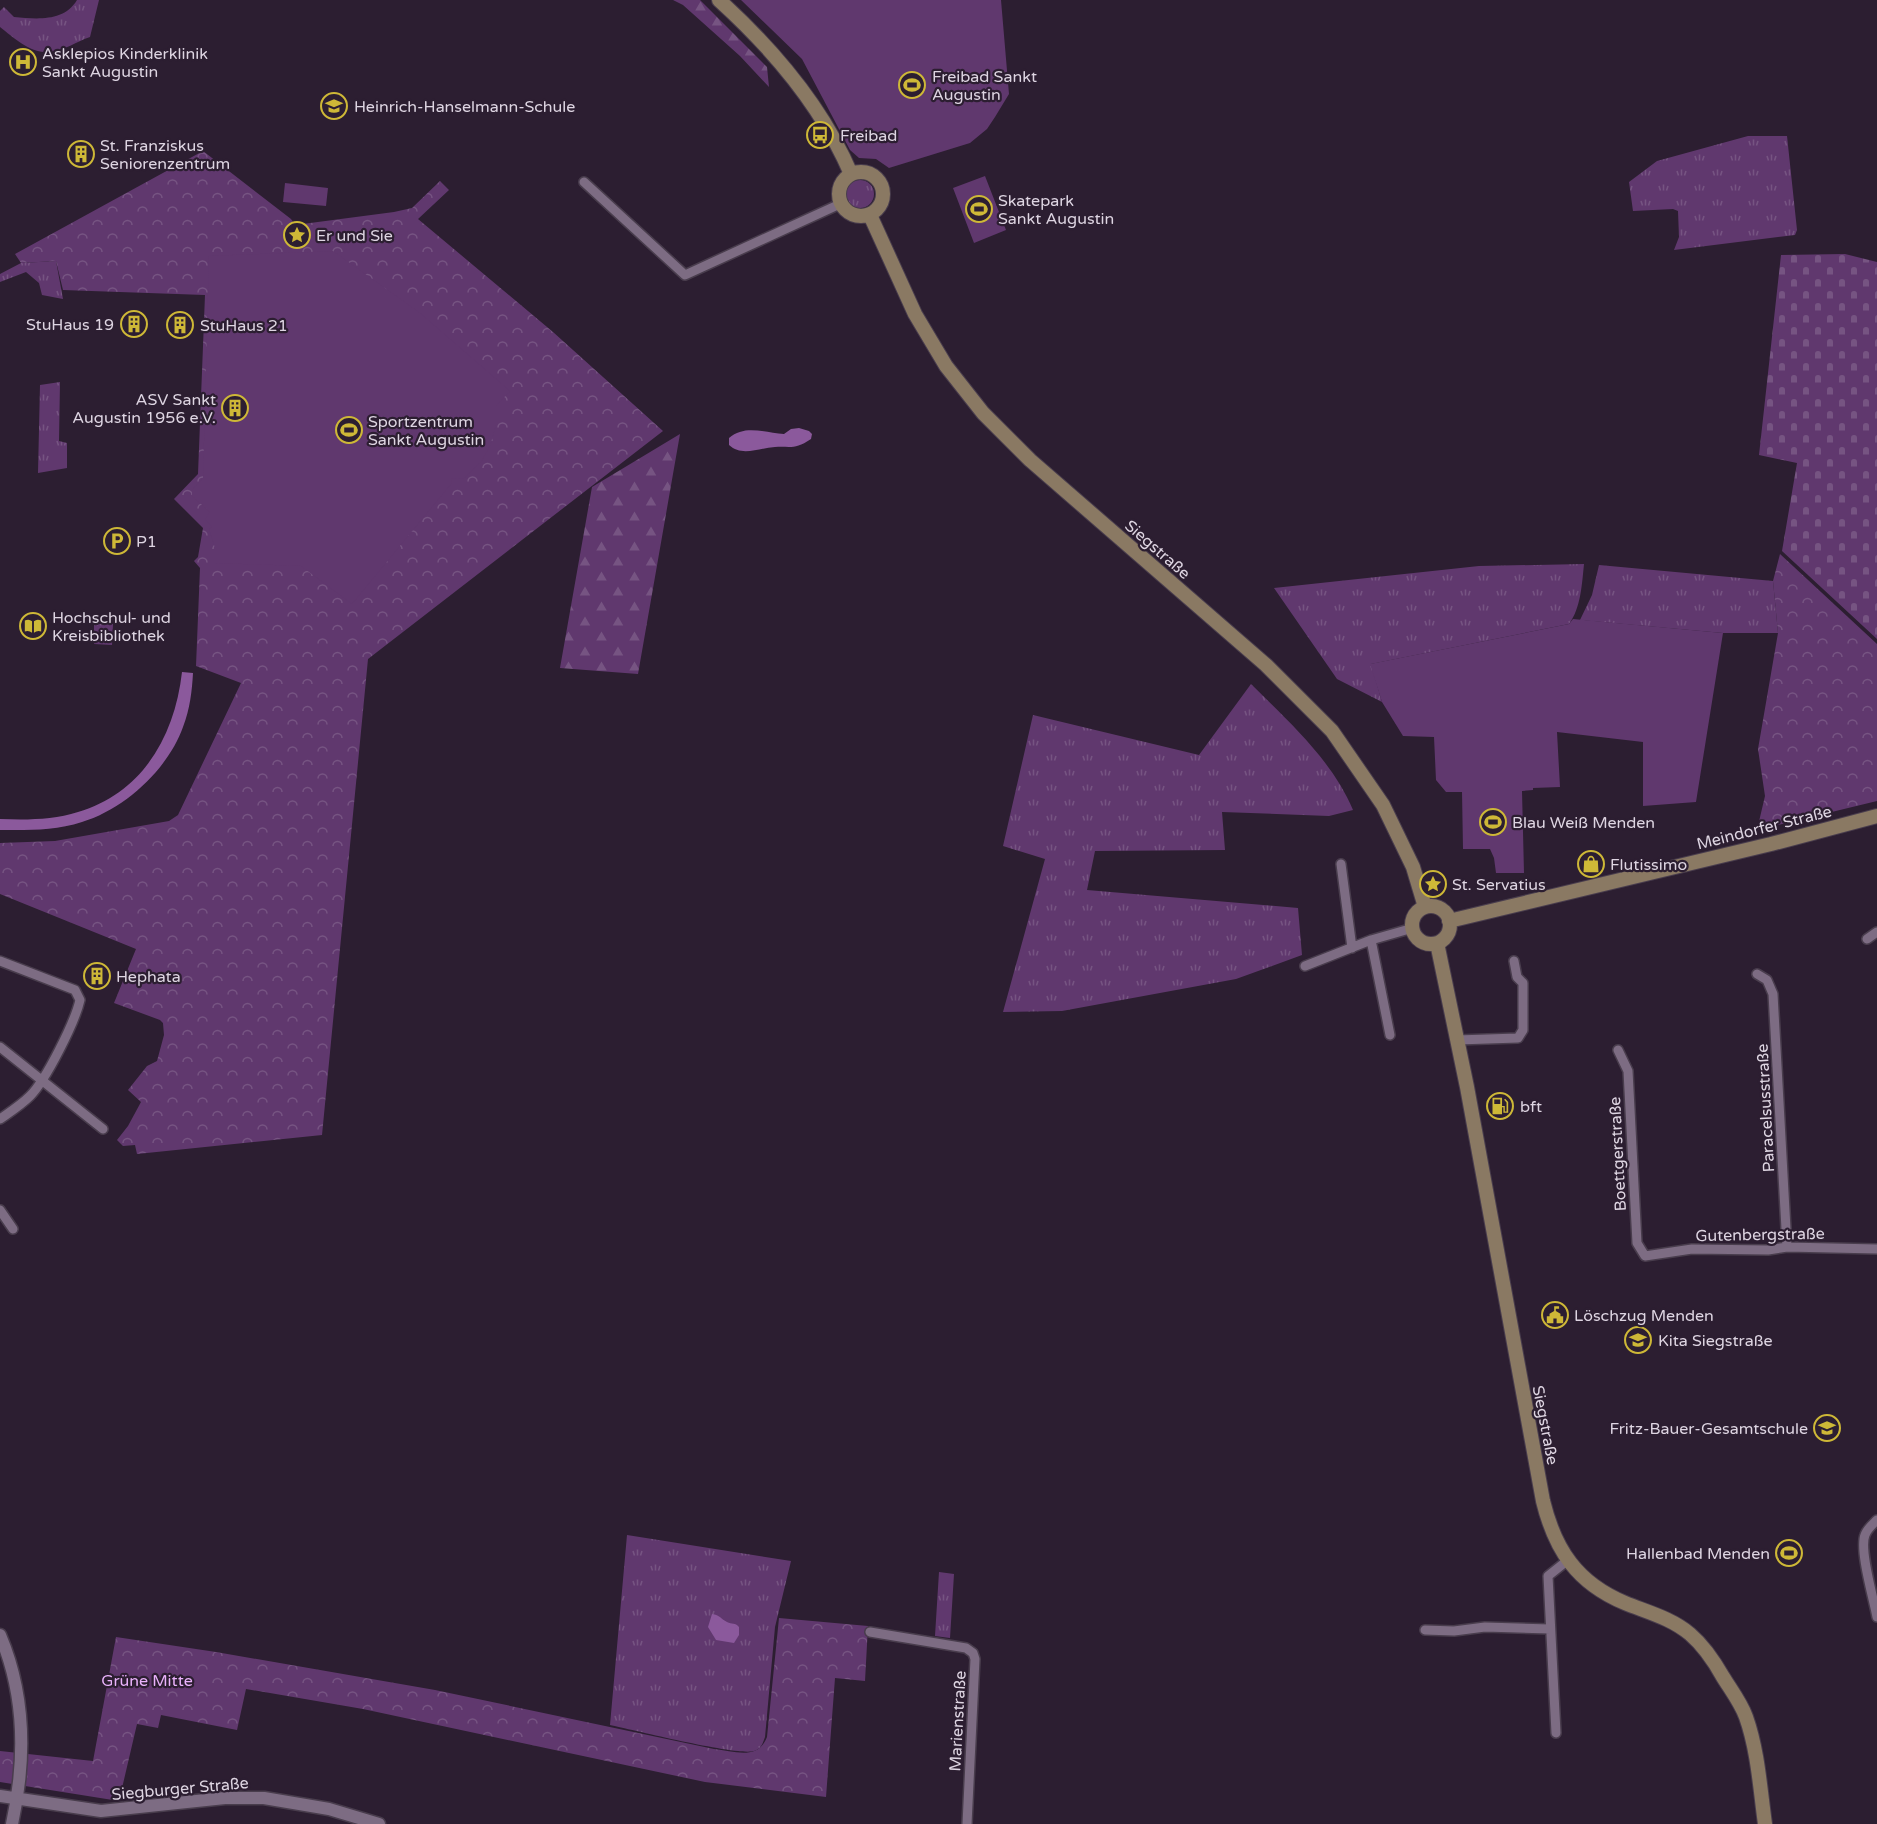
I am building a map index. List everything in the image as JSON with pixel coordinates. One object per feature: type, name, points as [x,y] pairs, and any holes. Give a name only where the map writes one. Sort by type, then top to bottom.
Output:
[{"type":"main road","points":[[719,0],[748,26],[788,71],[828,130],[851,174]]},
{"type":"main road","points":[[865,172],[872,175],[881,185],[882,202],[875,212],[863,216],[850,214],[840,204],[838,190],[845,178],[851,174],[865,172]]},
{"type":"main road","name":"Siegstraße","points":[[870,214],[915,314],[946,366],[983,413],[1030,460],[1266,665],[1332,731],[1383,805],[1413,867],[1425,907]]},
{"type":"main road","name":"Meindorfer Straße","points":[[1449,921],[1877,816]]},
{"type":"main road","points":[[1431,906],[1442,910],[1449,921],[1449,931],[1437,943],[1421,941],[1414,933],[1414,917],[1425,907],[1431,906]]},
{"type":"main road","name":"Siegstraße","points":[[1437,943],[1543,1501],[1558,1544],[1568,1560],[1585,1579],[1623,1602],[1676,1624],[1704,1648],[1745,1715],[1755,1747],[1765,1824]]},
{"type":"street","points":[[584,182],[685,275],[840,204]]},
{"type":"street","points":[[1341,864],[1352,948]]},
{"type":"street","points":[[1305,966],[1371,940],[1413,928]]},
{"type":"street","points":[[1867,939],[1877,932]]},
{"type":"street","points":[[1371,940],[1390,1035]]},
{"type":"street","points":[[0,961],[75,990],[80,1000],[74,1018],[42,1081],[29,1098],[0,1119]]},
{"type":"street","points":[[1457,1040],[1518,1038],[1523,1030],[1523,983],[1517,976],[1514,961]]},
{"type":"street","name":"Paracelsusstraße","points":[[1757,974],[1767,980],[1773,994],[1787,1247]]},
{"type":"street","points":[[0,1047],[103,1129]]},
{"type":"street","name":"Boettgerstraße","points":[[1618,1050],[1628,1071],[1637,1243],[1645,1256]]},
{"type":"street","points":[[0,1210],[13,1228]]},
{"type":"street","name":"Gutenbergstraße","points":[[1645,1256],[1692,1249],[1768,1250],[1787,1247],[1877,1249]]},
{"type":"street","points":[[1877,1520],[1864,1537],[1864,1553],[1877,1617]]},
{"type":"street","points":[[1556,1733],[1548,1576],[1568,1560]]},
{"type":"street","points":[[1425,1630],[1454,1631],[1485,1627],[1550,1629]]},
{"type":"street","name":"Marienstraße","points":[[870,1632],[966,1648],[973,1653],[975,1659],[967,1824]]},
{"type":"street","points":[[0,1635],[18,1690],[22,1761],[12,1824]]},
{"type":"street","name":"Siegburger Straße","points":[[0,1796],[101,1811],[225,1798],[264,1798],[318,1807],[379,1824]]},
{"type":"green space","points":[[77,0],[99,0],[90,37],[60,50],[43,52],[36,50],[23,44],[0,27],[0,11],[4,7],[14,17],[49,18],[65,12]]},
{"type":"green space","points":[[673,0],[700,0],[767,67],[769,87],[740,56],[683,5]]},
{"type":"green space","name":"Freibad Sankt Augustin","points":[[741,0],[1001,0],[1009,94],[987,129],[970,143],[889,168],[876,159],[859,158],[850,150],[802,59]]},
{"type":"green space","points":[[1748,136],[1787,136],[1797,230],[1795,235],[1674,250],[1679,237],[1678,211],[1673,209],[1633,211],[1629,182],[1657,161]]},
{"type":"green space","points":[[203,151],[291,219],[295,225],[412,208],[440,181],[449,190],[418,219],[553,332],[663,431],[368,659],[322,1135],[137,1154],[135,1145],[123,1146],[117,1140],[128,1126],[141,1102],[128,1090],[147,1066],[157,1061],[164,1035],[163,1023],[160,1020],[114,1003],[136,949],[0,894],[0,843],[55,841],[169,821],[178,815],[241,683],[196,666],[200,568],[194,561],[198,557],[203,528],[174,499],[198,474],[205,295],[63,290],[56,261],[21,263],[15,254]]},
{"type":"green space","name":"Skatepark Sankt Augustin","points":[[985,176],[1006,230],[974,243],[953,188]]},
{"type":"green space","points":[[860,180],[870,184],[874,194],[870,204],[860,208],[850,204],[846,194],[850,184]]},
{"type":"green space","points":[[285,183],[328,188],[326,206],[283,202]]},
{"type":"green space","name":"Sportzentrum Sankt Augustin","points":[[333,251],[420,313],[510,391],[496,406],[496,425],[490,446],[481,462],[463,479],[452,478],[451,484],[352,604],[301,566],[215,563],[215,548],[209,529],[212,527],[205,519],[210,512],[192,496],[192,490],[203,478],[209,256]]},
{"type":"green space","points":[[1845,254],[1877,262],[1877,639],[1782,551],[1797,463],[1759,455],[1781,255]]},
{"type":"green space","points":[[56,261],[63,299],[42,295],[39,283],[26,272],[0,282],[0,274],[21,263]]},
{"type":"green space","points":[[60,382],[59,441],[67,443],[67,468],[38,473],[40,385]]},
{"type":"green space","points":[[680,434],[638,674],[560,668],[592,487]]},
{"type":"green space","points":[[1780,554],[1877,644],[1877,801],[1757,830],[1765,796],[1758,749],[1778,633],[1773,581]]},
{"type":"green space","points":[[1584,564],[1578,603],[1569,624],[1371,664],[1382,702],[1337,679],[1274,588],[1479,566]]},
{"type":"green space","points":[[1599,565],[1773,581],[1778,633],[1723,633],[1580,620],[1592,595]]},
{"type":"green space","points":[[1573,619],[1723,633],[1696,802],[1643,806],[1643,742],[1557,732],[1560,787],[1533,788],[1533,790],[1522,791],[1524,873],[1496,873],[1490,849],[1463,849],[1462,792],[1446,792],[1436,780],[1434,737],[1403,736],[1382,702],[1370,664],[1569,624]]},
{"type":"green space","points":[[94,624],[113,624],[112,645],[94,644]]},
{"type":"green space","points":[[1251,684],[1322,758],[1353,810],[1329,816],[1222,812],[1225,850],[1095,851],[1087,890],[1298,908],[1302,955],[1236,979],[1062,1011],[1003,1012],[1045,859],[1003,846],[1033,715],[1199,755]]},
{"type":"green space","points":[[627,1535],[791,1561],[775,1627],[765,1737],[761,1746],[756,1750],[744,1752],[728,1750],[610,1725]]},
{"type":"green space","points":[[939,1572],[954,1574],[950,1638],[935,1636]]},
{"type":"green space","name":"Grüne Mitte","points":[[779,1618],[868,1626],[865,1681],[835,1678],[826,1797],[705,1782],[363,1709],[246,1689],[237,1730],[161,1715],[158,1728],[137,1724],[119,1801],[0,1782],[0,1751],[93,1761],[116,1637],[435,1690],[714,1749],[752,1752],[763,1744],[767,1737]]},
{"type":"shaded area","points":[[799,428],[812,434],[811,439],[797,446],[739,451],[729,445],[729,438],[742,431],[755,430],[784,434],[791,429]]},
{"type":"shaded area","points":[[182,672],[193,673],[185,720],[167,758],[143,785],[114,808],[82,822],[52,828],[0,830],[0,819],[39,819],[69,815],[101,803],[121,791],[138,776],[163,739],[172,718]]},
{"type":"shaded area","points":[[712,1614],[739,1627],[739,1635],[734,1643],[716,1640],[708,1627]]},
{"type":"place","name":"Asklepios Kinderklinik Sankt Augustin","points":[[23,62]]},
{"type":"place","name":"Freibad Sankt Augustin","points":[[912,85]]},
{"type":"place","name":"Heinrich-Hanselmann-Schule","points":[[334,106]]},
{"type":"place","name":"Freibad","points":[[820,135]]},
{"type":"place","name":"St. Franziskus Seniorenzentrum","points":[[81,154]]},
{"type":"place","name":"Skatepark Sankt Augustin","points":[[979,209]]},
{"type":"place","name":"Er und Sie","points":[[297,235]]},
{"type":"place","name":"StuHaus 19","points":[[134,324]]},
{"type":"place","name":"StuHaus 21","points":[[180,325]]},
{"type":"place","name":"ASV Sankt Augustin 1956 e.V.","points":[[235,408]]},
{"type":"place","name":"Sportzentrum Sankt Augustin","points":[[349,430]]},
{"type":"place","name":"P1","points":[[117,541]]},
{"type":"place","name":"Hochschul- und Kreisbibliothek","points":[[33,626]]},
{"type":"place","name":"Blau Weiß Menden","points":[[1493,822]]},
{"type":"place","name":"Flutissimo","points":[[1591,864]]},
{"type":"place","name":"St. Servatius","points":[[1433,884]]},
{"type":"place","name":"Hephata","points":[[97,976]]},
{"type":"place","name":"bft","points":[[1500,1106]]},
{"type":"place","name":"Löschzug Menden","points":[[1555,1315]]},
{"type":"place","name":"Kita Siegstraße","points":[[1638,1340]]},
{"type":"place","name":"Fritz-Bauer-Gesamtschule","points":[[1827,1428]]},
{"type":"place","name":"Hallenbad Menden","points":[[1789,1553]]}]
